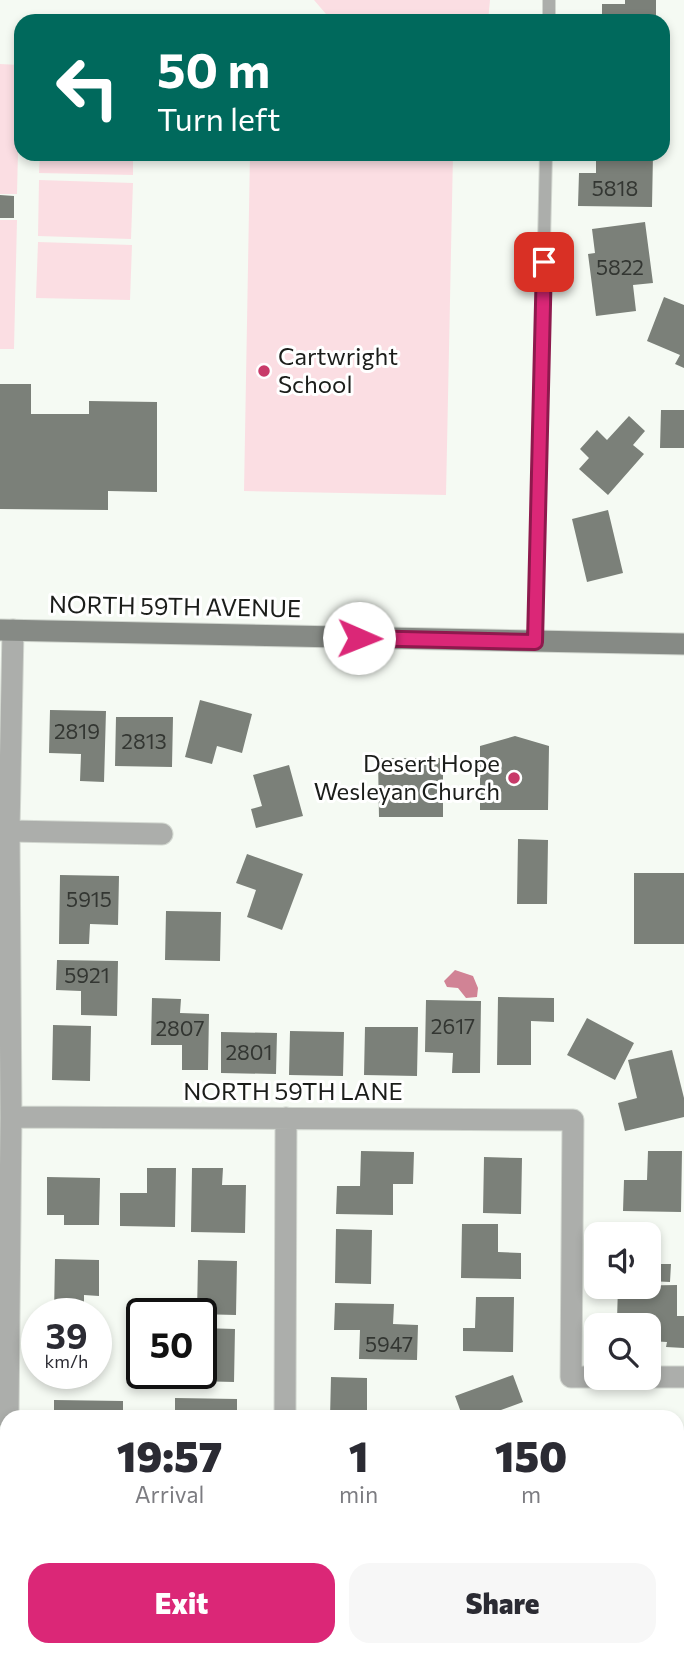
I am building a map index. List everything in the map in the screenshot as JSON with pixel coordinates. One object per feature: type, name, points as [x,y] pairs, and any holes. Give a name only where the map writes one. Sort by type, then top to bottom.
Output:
[{"type":"main road","name":"NORTH 59TH AVENUE","points":[[7,630],[684,644]]},
{"type":"street","points":[[7,630],[11,1117],[8,1410]]},
{"type":"street","points":[[9,831],[162,834]]},
{"type":"street","name":"NORTH 59TH LANE","points":[[11,1117],[573,1120],[571,1377],[684,1377]]},
{"type":"street","points":[[285,1410],[286,1118]]},
{"type":"lane","points":[[535,642],[546,161]]},
{"type":"shaded area","points":[[314,0],[490,0],[489,14],[326,14]]},
{"type":"shaded area","points":[[0,64],[14,65],[14,161],[18,161],[17,194],[0,194]]},
{"type":"shaded area","points":[[40,161],[133,161],[133,175],[39,173]]},
{"type":"shaded area","points":[[250,161],[453,161],[446,495],[244,491]]},
{"type":"shaded area","points":[[39,180],[133,183],[131,239],[38,236]]},
{"type":"shaded area","points":[[0,220],[17,220],[14,349],[0,349]]},
{"type":"shaded area","points":[[38,242],[132,245],[130,300],[36,298]]},
{"type":"shaded area","points":[[455,970],[473,976],[478,988],[477,997],[466,998],[458,988],[447,987],[444,981]]},
{"type":"building","points":[[625,0],[656,0],[656,14],[602,14],[602,4],[625,4]]},
{"type":"building","points":[[596,161],[653,161],[652,207],[578,206],[579,173],[596,173]]},
{"type":"building","points":[[0,195],[14,196],[14,218],[0,218]]},
{"type":"building","points":[[645,222],[653,283],[633,285],[636,311],[596,316],[588,254],[595,253],[592,229]]},
{"type":"building","points":[[664,297],[684,305],[684,368],[675,364],[680,355],[647,341]]},
{"type":"building","points":[[0,384],[31,384],[31,414],[89,414],[89,401],[157,402],[157,492],[108,491],[108,510],[0,509]]},
{"type":"building","points":[[661,410],[684,410],[684,448],[660,448]]},
{"type":"building","points":[[629,416],[645,431],[633,445],[644,454],[608,495],[579,469],[589,458],[580,449],[597,430],[607,440]]},
{"type":"building","points":[[608,510],[623,573],[587,582],[572,519]]},
{"type":"building","points":[[200,700],[252,714],[242,753],[217,746],[212,764],[185,757]]},
{"type":"building","points":[[50,710],[106,711],[104,782],[80,781],[81,754],[49,753]]},
{"type":"building","points":[[116,717],[173,717],[172,767],[115,766]]},
{"type":"building","name":"Desert Hope Wesleyan Church","points":[[515,736],[549,746],[548,810],[480,810],[480,746]]},
{"type":"building","points":[[378,758],[443,758],[443,817],[379,817]]},
{"type":"building","points":[[289,765],[303,816],[256,828],[251,809],[262,806],[253,775]]},
{"type":"building","points":[[518,839],[548,840],[547,904],[517,904]]},
{"type":"building","points":[[247,854],[303,874],[282,930],[247,917],[256,890],[236,883]]},
{"type":"building","points":[[634,873],[684,873],[684,944],[634,944]]},
{"type":"building","points":[[60,875],[119,876],[118,925],[90,924],[89,944],[59,944]]},
{"type":"building","points":[[166,911],[221,912],[220,961],[165,960]]},
{"type":"building","points":[[57,960],[118,961],[117,1016],[81,1015],[81,991],[56,990]]},
{"type":"building","points":[[498,997],[554,998],[554,1022],[531,1021],[531,1065],[497,1065]]},
{"type":"building","points":[[152,998],[181,999],[180,1013],[209,1014],[208,1070],[182,1070],[182,1045],[151,1045]]},
{"type":"building","points":[[426,1000],[481,1001],[480,1073],[452,1073],[453,1053],[425,1052]]},
{"type":"building","points":[[587,1018],[634,1043],[615,1080],[567,1055]]},
{"type":"building","points":[[53,1025],[91,1026],[90,1081],[52,1080]]},
{"type":"building","points":[[365,1027],[418,1027],[417,1076],[364,1075]]},
{"type":"building","points":[[290,1031],[344,1032],[343,1076],[289,1075]]},
{"type":"building","points":[[221,1032],[277,1033],[276,1074],[221,1073]]},
{"type":"building","points":[[672,1050],[684,1098],[684,1117],[625,1131],[618,1103],[637,1098],[628,1060]]},
{"type":"building","points":[[361,1151],[414,1152],[413,1184],[393,1184],[393,1215],[336,1214],[337,1186],[360,1186]]},
{"type":"building","points":[[648,1151],[682,1151],[681,1212],[623,1211],[624,1180],[647,1180]]},
{"type":"building","points":[[484,1157],[522,1158],[521,1214],[483,1213]]},
{"type":"building","points":[[147,1168],[176,1168],[175,1227],[120,1226],[120,1193],[147,1193]]},
{"type":"building","points":[[192,1168],[223,1168],[222,1185],[246,1185],[245,1233],[191,1232]]},
{"type":"building","points":[[47,1177],[100,1178],[99,1225],[64,1225],[64,1215],[47,1215]]},
{"type":"building","points":[[462,1224],[498,1224],[498,1252],[521,1253],[521,1279],[461,1278]]},
{"type":"building","points":[[336,1229],[372,1230],[371,1284],[335,1283]]},
{"type":"building","points":[[55,1259],[99,1260],[99,1296],[54,1298]]},
{"type":"building","points":[[198,1260],[237,1261],[236,1315],[217,1315],[217,1298],[197,1298]]},
{"type":"building","points":[[661,1264],[671,1264],[670,1282],[661,1282]]},
{"type":"building","points":[[661,1285],[677,1285],[677,1316],[684,1316],[684,1348],[666,1347],[667,1342],[661,1342],[661,1313],[617,1313],[618,1299],[661,1299]]},
{"type":"building","points":[[476,1297],[514,1297],[513,1352],[463,1351],[463,1328],[475,1328]]},
{"type":"building","points":[[335,1303],[394,1304],[393,1324],[418,1325],[417,1360],[359,1359],[360,1330],[334,1330]]},
{"type":"building","points":[[217,1328],[235,1329],[234,1382],[217,1382]]},
{"type":"building","points":[[513,1375],[523,1402],[501,1410],[460,1410],[455,1396]]},
{"type":"building","points":[[331,1377],[367,1378],[367,1410],[330,1410]]},
{"type":"building","points":[[175,1398],[237,1399],[237,1410],[175,1410]]},
{"type":"building","points":[[54,1400],[123,1401],[123,1410],[54,1410]]},
{"type":"place","name":"Cartwright School","points":[[264,371]]},
{"type":"place","name":"Desert Hope Wesleyan Church","points":[[514,778]]},
{"type":"route","points":[[359,638],[535,642],[544,262]]}]
